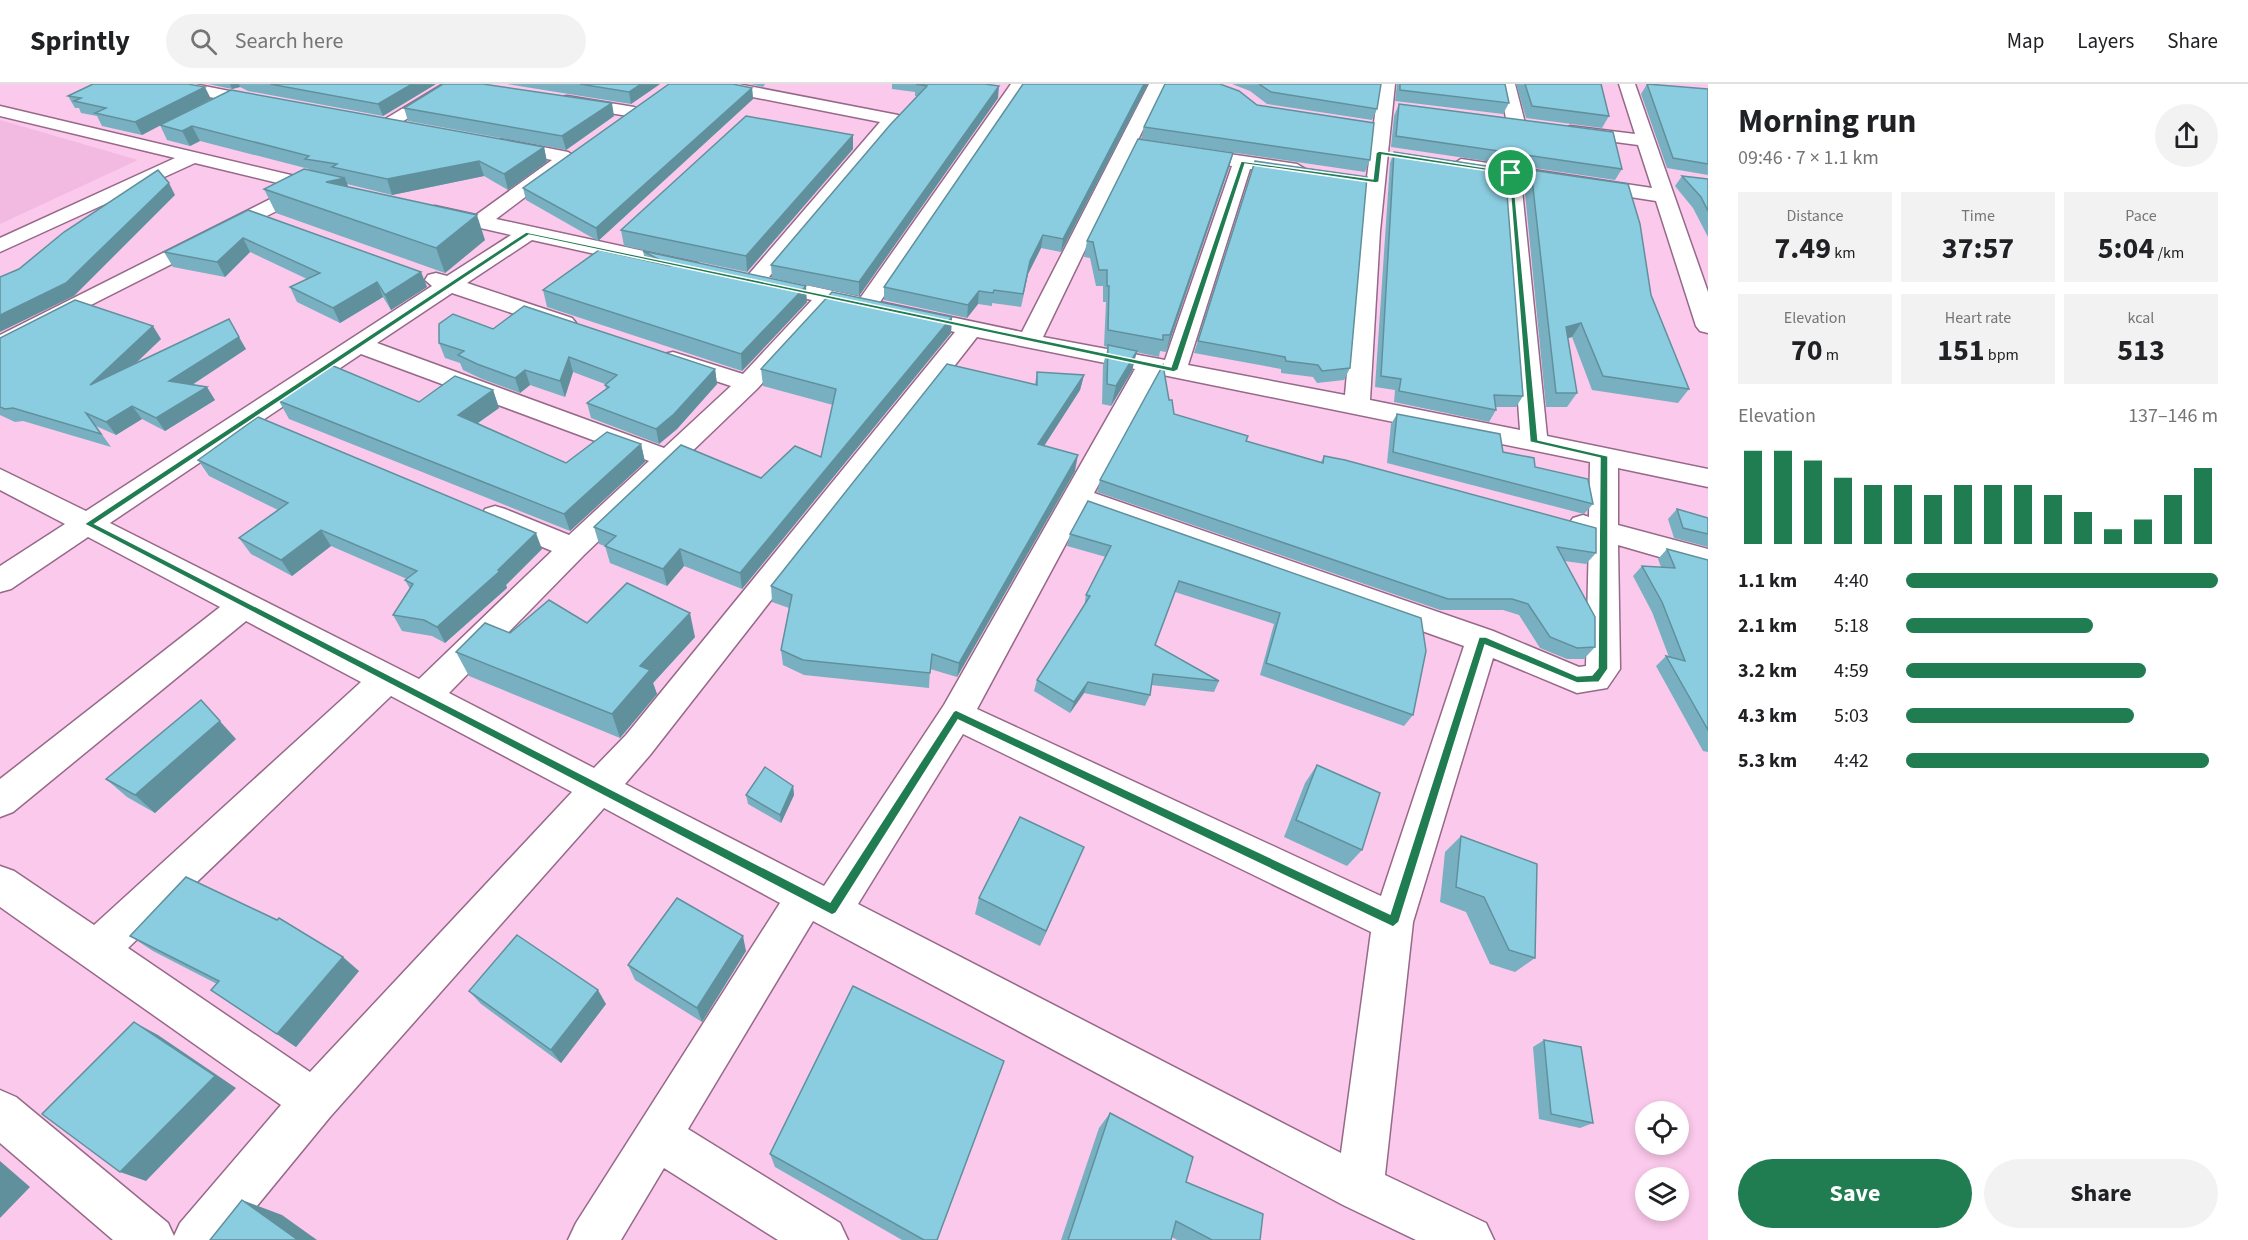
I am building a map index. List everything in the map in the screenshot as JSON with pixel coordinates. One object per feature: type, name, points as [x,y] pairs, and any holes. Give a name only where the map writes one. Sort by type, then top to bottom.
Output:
[{"type":"street","points":[[170,84],[280,105]]},
{"type":"street","points":[[213,107],[259,84]]},
{"type":"street","points":[[409,129],[380,123],[450,86],[462,84]]},
{"type":"street","points":[[712,84],[891,119],[731,276]]},
{"type":"street","points":[[752,113],[808,84]]},
{"type":"street","points":[[1029,340],[1157,84]]},
{"type":"street","points":[[1357,405],[1376,182],[1387,84]]},
{"type":"street","points":[[1494,121],[1522,124],[1506,84]]},
{"type":"street","points":[[1627,84],[1647,141],[1668,177],[1665,196],[1689,240],[1708,326]]},
{"type":"street","points":[[991,89],[1016,88]]},
{"type":"street","points":[[866,306],[1016,88]]},
{"type":"street","points":[[554,99],[634,112]]},
{"type":"street","points":[[615,125],[650,101]]},
{"type":"street","points":[[1384,106],[1406,109]]},
{"type":"street","points":[[0,111],[345,193]]},
{"type":"street","points":[[1360,126],[1382,129]]},
{"type":"street","points":[[1552,128],[1647,141]]},
{"type":"street","points":[[142,144],[162,133]]},
{"type":"street","points":[[479,141],[568,158]]},
{"type":"street","points":[[479,222],[587,145]]},
{"type":"street","points":[[1126,145],[1150,148]]},
{"type":"street","points":[[1173,152],[1321,173]]},
{"type":"street","points":[[1379,153],[1401,156]]},
{"type":"street","points":[[0,246],[195,156]]},
{"type":"street","points":[[593,1240],[657,1137],[818,904],[956,715],[1077,497],[1162,368],[1243,162]]},
{"type":"street","points":[[1445,163],[1665,196]]},
{"type":"street","points":[[1511,173],[1534,442]]},
{"type":"street","points":[[1354,178],[1376,182]]},
{"type":"street","points":[[0,344],[312,186]]},
{"type":"street","points":[[412,207],[528,233],[612,242],[731,276],[866,306],[1708,478]]},
{"type":"street","points":[[254,215],[276,223]]},
{"type":"street","points":[[0,581],[528,233]]},
{"type":"street","points":[[417,273],[582,329]]},
{"type":"street","points":[[423,696],[573,548],[748,384],[827,297]]},
{"type":"street","points":[[197,1240],[314,1101],[638,745],[971,328]]},
{"type":"street","points":[[359,345],[669,459]]},
{"type":"street","points":[[648,351],[748,384]]},
{"type":"street","points":[[252,416],[285,429]]},
{"type":"street","points":[[1077,497],[1482,640],[1577,680],[1595,679],[1603,669],[1604,456]]},
{"type":"street","points":[[0,478],[386,680],[423,696],[1360,1188],[1469,1240]]},
{"type":"street","points":[[473,507],[573,548]]},
{"type":"street","points":[[1557,518],[1708,560]]},
{"type":"street","points":[[0,801],[245,606]]},
{"type":"street","points":[[1360,1188],[1393,922],[1482,640]]},
{"type":"street","points":[[98,949],[386,680]]},
{"type":"street","points":[[956,715],[1393,922]]},
{"type":"street","points":[[3,892],[98,949],[314,1101]]},
{"type":"street","points":[[0,1113],[151,1240]]},
{"type":"street","points":[[657,1137],[823,1240]]},
{"type":"shaded area","points":[[0,120],[138,160],[0,224]]},
{"type":"building","points":[[93,84],[188,84],[205,87],[135,122],[95,113],[106,108],[74,101],[81,98],[68,96]]},
{"type":"building","points":[[270,84],[412,84],[378,104]]},
{"type":"building","points":[[443,84],[483,84],[612,103],[562,136],[404,108]]},
{"type":"building","points":[[580,84],[641,84],[629,92]]},
{"type":"building","points":[[669,84],[733,84],[752,88],[596,228],[523,188]]},
{"type":"building","points":[[916,84],[999,86],[859,282],[771,265],[890,125],[927,86]]},
{"type":"building","points":[[1023,84],[1144,84],[1063,239],[1043,235],[1030,261],[1023,294],[994,290],[993,293],[979,291],[968,305],[884,287]]},
{"type":"building","points":[[1165,84],[1220,84],[1239,91],[1257,105],[1374,123],[1370,160],[1144,127]]},
{"type":"building","points":[[1259,84],[1381,84],[1377,109],[1271,92]]},
{"type":"building","points":[[1400,84],[1505,84],[1509,103],[1400,90]]},
{"type":"building","points":[[1525,84],[1601,84],[1609,116],[1532,106]]},
{"type":"building","points":[[1647,84],[1708,89],[1708,164],[1673,158]]},
{"type":"building","points":[[231,90],[544,147],[504,174],[479,161],[387,179],[332,167],[337,164],[305,159],[309,156],[192,126],[182,131],[160,125]]},
{"type":"building","points":[[1399,104],[1613,132],[1622,169],[1396,136]]},
{"type":"building","points":[[746,116],[853,135],[746,256],[621,230]]},
{"type":"building","points":[[1138,139],[1233,153],[1170,335],[1163,335],[1163,340],[1108,330],[1107,270],[1099,270],[1093,242],[1087,241]]},
{"type":"building","points":[[1394,152],[1505,169],[1523,396],[1494,395],[1496,410],[1399,391],[1401,379],[1381,376]]},
{"type":"building","points":[[1255,161],[1367,177],[1350,368],[1322,371],[1318,365],[1286,361],[1285,357],[1198,341]]},
{"type":"building","points":[[304,169],[345,178],[326,182],[477,215],[436,248],[264,189]]},
{"type":"building","points":[[158,170],[169,183],[66,283],[0,315],[0,277],[19,269],[64,232]]},
{"type":"building","points":[[1531,170],[1628,184],[1640,224],[1651,295],[1689,389],[1603,376],[1581,323],[1566,327],[1577,393],[1556,393]]},
{"type":"building","points":[[1682,176],[1708,179],[1708,211],[1701,197]]},
{"type":"building","points":[[248,210],[421,272],[385,295],[377,282],[333,308],[290,287],[320,273],[243,238],[217,262],[164,252]]},
{"type":"building","points":[[599,250],[671,266],[643,251],[806,286],[741,354],[543,290]]},
{"type":"building","points":[[832,292],[952,317],[740,573],[680,549],[663,569],[605,546],[616,536],[594,527],[681,445],[761,478],[795,446],[821,457],[836,389],[761,369]]},
{"type":"building","points":[[75,300],[153,326],[90,385],[229,319],[239,337],[169,381],[207,387],[156,418],[132,406],[106,422],[86,413],[101,434],[13,408],[0,407],[0,338]]},
{"type":"building","points":[[524,306],[715,369],[674,414],[656,429],[587,403],[609,387],[605,385],[617,375],[569,357],[560,381],[525,370],[515,378],[458,355],[464,351],[439,343],[439,324],[453,314],[493,329]]},
{"type":"building","points":[[1108,345],[1137,351],[1116,386],[1107,384]]},
{"type":"building","points":[[947,364],[1037,385],[1037,372],[1084,375],[1038,444],[1078,455],[959,663],[932,654],[930,673],[803,660],[781,650],[792,595],[771,586]]},
{"type":"building","points":[[331,365],[419,402],[455,376],[493,390],[458,415],[566,463],[607,432],[641,444],[564,514],[279,401]]},
{"type":"building","points":[[1163,365],[1169,400],[1172,400],[1174,414],[1248,436],[1246,441],[1323,463],[1324,456],[1345,460],[1596,528],[1596,553],[1557,547],[1595,617],[1595,647],[1577,648],[1550,637],[1528,604],[1512,599],[1448,599],[1100,480]]},
{"type":"building","points":[[1397,414],[1500,434],[1503,452],[1534,458],[1535,467],[1588,479],[1593,504],[1393,452]]},
{"type":"building","points":[[258,417],[536,533],[498,570],[500,571],[437,627],[424,620],[393,615],[413,584],[405,580],[417,571],[321,530],[281,560],[239,538],[288,503],[198,460]]},
{"type":"building","points":[[1088,501],[1421,618],[1426,651],[1413,715],[1266,663],[1280,613],[1179,581],[1155,645],[1219,681],[1153,674],[1150,695],[1088,682],[1074,702],[1037,680],[1090,596],[1086,595],[1111,546],[1070,534]]},
{"type":"building","points":[[1677,509],[1708,518],[1708,534],[1683,528]]},
{"type":"building","points":[[1667,549],[1708,560],[1708,730],[1666,656],[1685,661],[1662,602],[1642,566],[1675,568]]},
{"type":"building","points":[[627,583],[690,613],[640,666],[650,670],[612,714],[456,652],[485,623],[510,633],[549,600],[587,623]]},
{"type":"building","points":[[201,700],[220,721],[135,795],[106,779]]},
{"type":"building","points":[[1317,765],[1380,793],[1362,850],[1296,820]]},
{"type":"building","points":[[765,767],[793,786],[780,815],[746,795]]},
{"type":"building","points":[[1020,817],[1084,847],[1046,931],[979,898]]},
{"type":"building","points":[[1461,836],[1537,864],[1535,958],[1509,950],[1484,897],[1456,887]]},
{"type":"building","points":[[186,877],[277,920],[279,918],[343,957],[277,1034],[211,990],[219,981],[130,936]]},
{"type":"building","points":[[677,898],[743,936],[697,1008],[628,965]]},
{"type":"building","points":[[517,935],[598,990],[551,1050],[469,991]]},
{"type":"building","points":[[853,986],[1004,1061],[937,1240],[924,1240],[770,1154]]},
{"type":"building","points":[[134,1022],[215,1076],[120,1172],[42,1114]]},
{"type":"building","points":[[1544,1040],[1581,1047],[1593,1123],[1551,1114]]},
{"type":"building","points":[[1110,1113],[1193,1157],[1186,1182],[1263,1214],[1260,1240],[1212,1240],[1176,1221],[1171,1240],[1068,1240]]},
{"type":"building","points":[[242,1200],[298,1240],[210,1240]]},
{"type":"route","points":[[1379,153],[1511,173],[1534,442],[1604,456],[1603,669],[1595,679],[1577,680],[1482,640],[1393,922],[956,715],[832,909],[805,898],[423,696],[386,680],[88,524],[528,233],[1174,370],[1243,162],[1376,182],[1379,153]]}]
